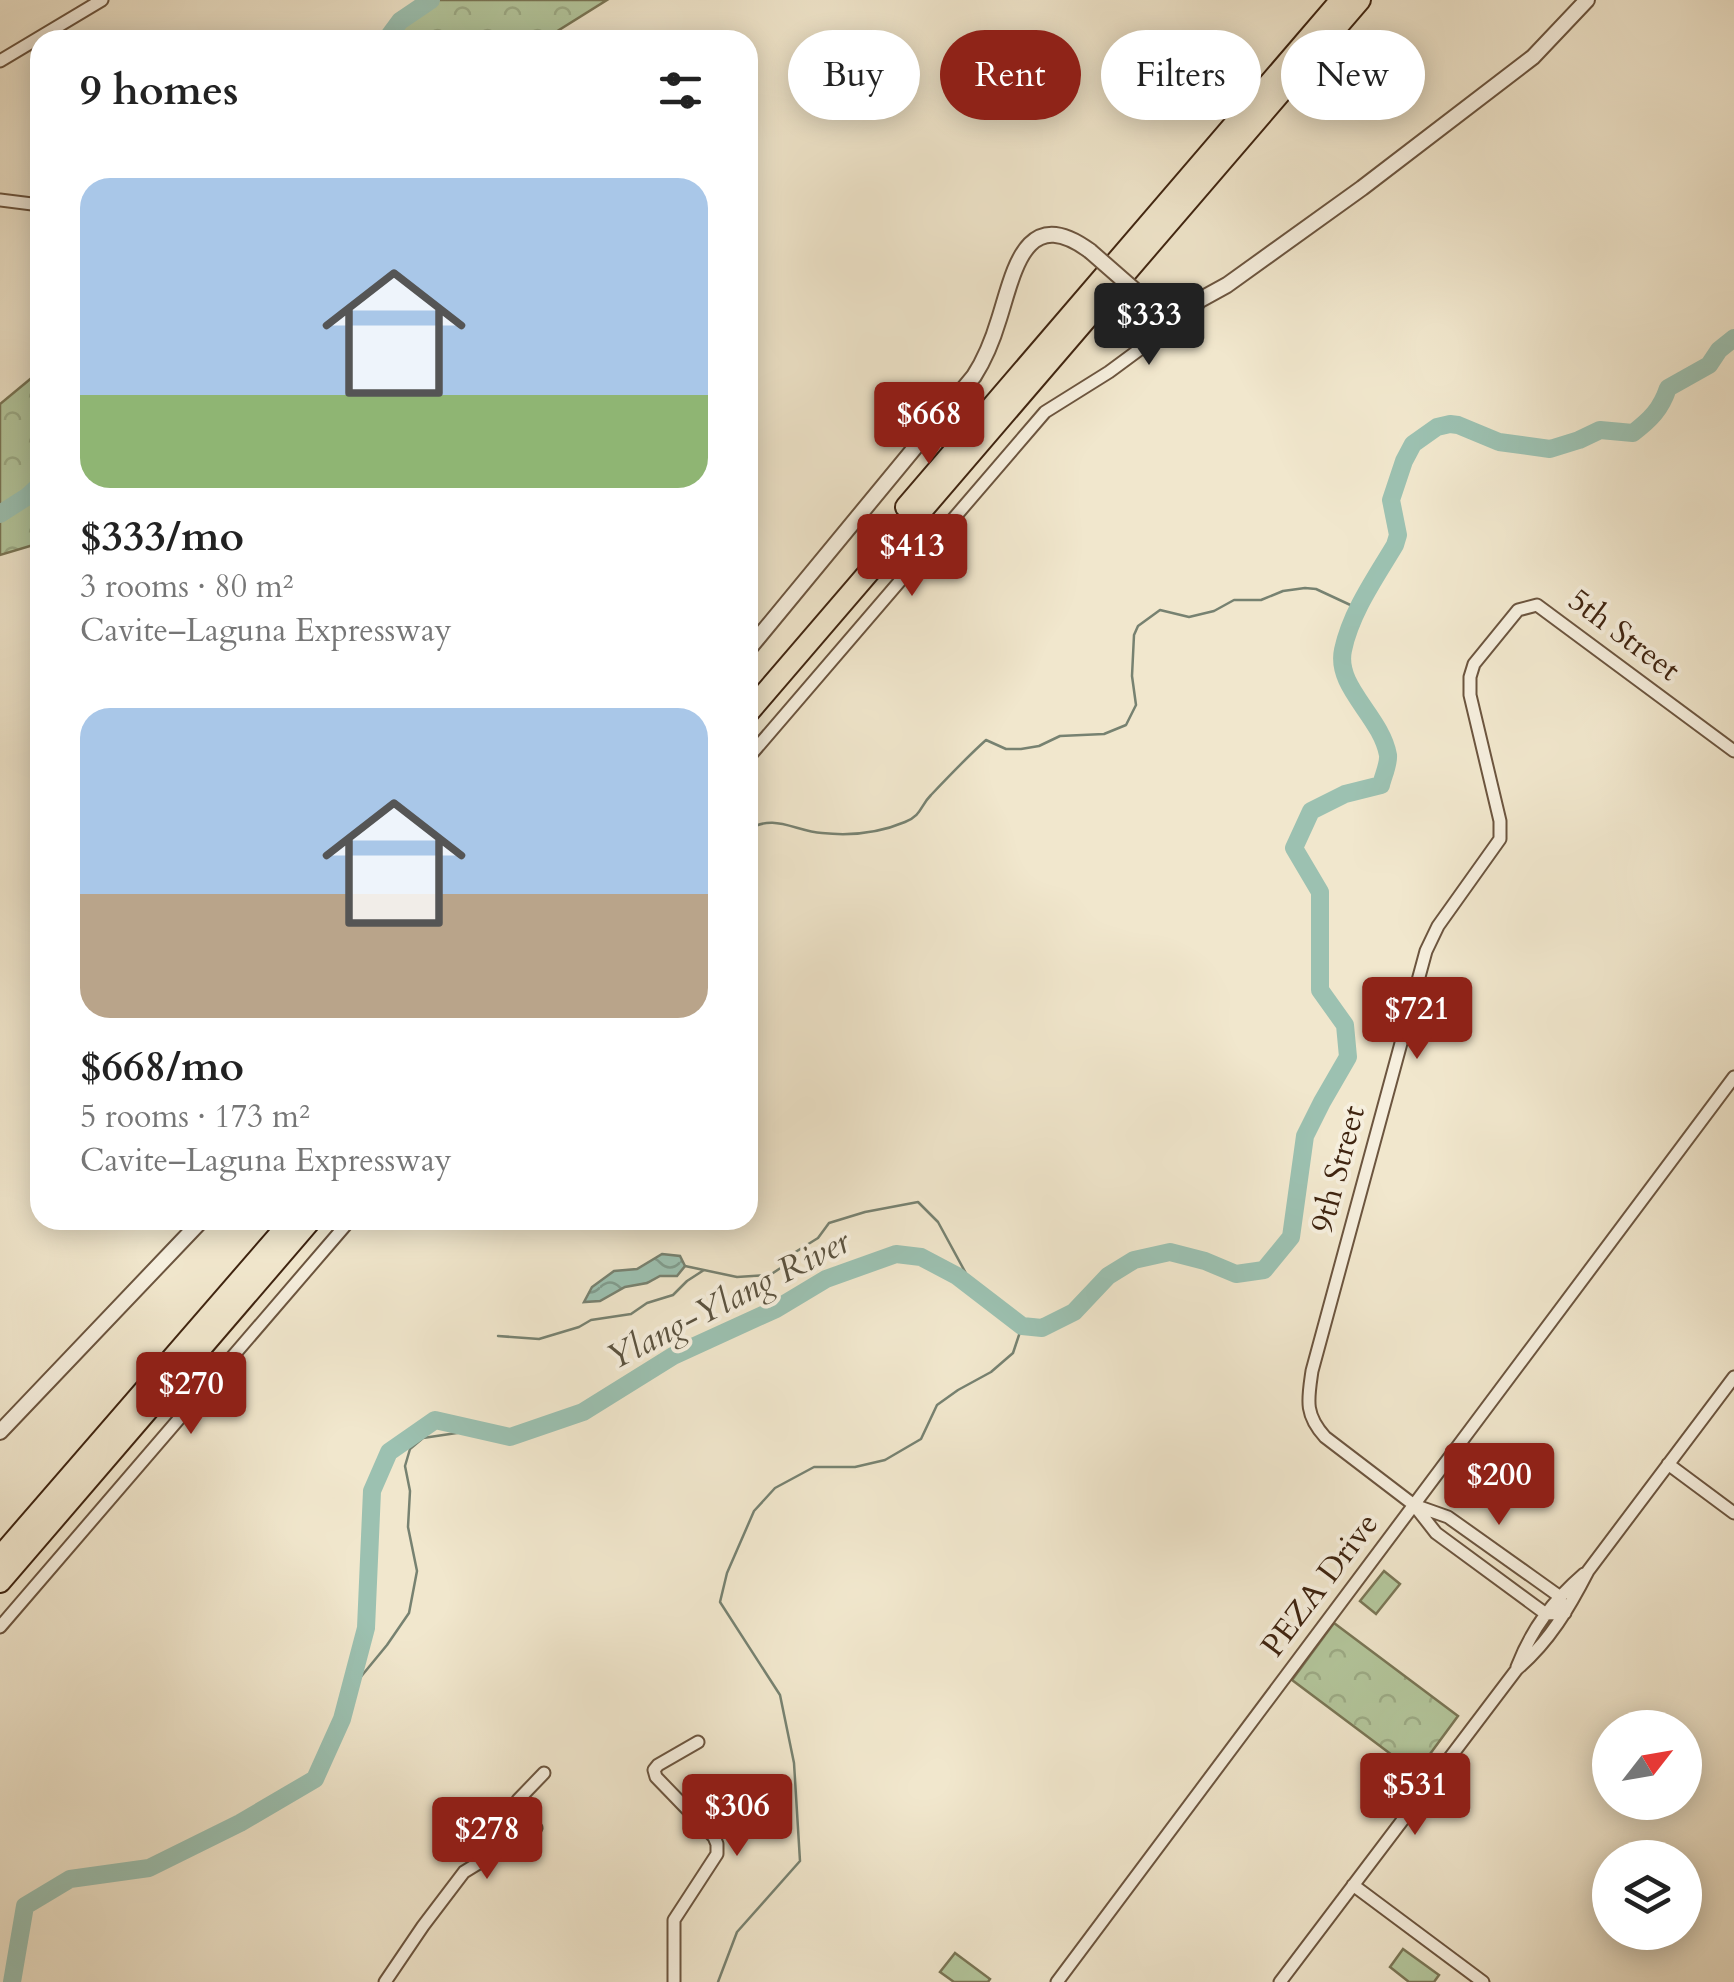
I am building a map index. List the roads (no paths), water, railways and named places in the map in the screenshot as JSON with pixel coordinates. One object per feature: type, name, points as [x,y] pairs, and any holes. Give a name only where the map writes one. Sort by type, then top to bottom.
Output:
[{"type":"highway","points":[[758,680],[1340,0]]},
{"type":"highway","points":[[758,701],[1360,0]]},
{"type":"highway","points":[[0,1557],[283,1230]]},
{"type":"highway","points":[[0,1582],[302,1230]]},
{"type":"street","points":[[52,30],[102,0]]},
{"type":"street","points":[[758,746],[1045,412],[1108,372],[1327,214],[1532,57],[1587,0]]},
{"type":"street","points":[[0,61],[30,43]]},
{"type":"street","points":[[0,200],[30,204]]},
{"type":"street","points":[[758,638],[974,376],[992,338],[1022,252],[1036,239],[1054,234],[1071,238],[1162,308],[1187,307],[1226,285]]},
{"type":"street","name":"5th Street","points":[[1526,606],[1537,604],[1734,751]]},
{"type":"street","name":"9th Street","points":[[1526,606],[1518,610],[1474,664],[1470,678],[1470,695],[1500,821],[1500,839],[1438,926],[1426,952],[1312,1370],[1308,1401],[1309,1413],[1325,1437],[1414,1504],[1436,1533],[1546,1614]]},
{"type":"street","name":"PEZA Drive","points":[[1057,1982],[1734,1077]]},
{"type":"street","points":[[0,1432],[192,1230]]},
{"type":"street","points":[[0,1627],[341,1230]]},
{"type":"street","points":[[1280,1982],[1517,1669],[1538,1650],[1565,1613],[1588,1571],[1734,1377]]},
{"type":"street","points":[[1668,1464],[1734,1514]]},
{"type":"street","name":"9th Street","points":[[1414,1504],[1448,1517],[1559,1596]]},
{"type":"street","points":[[1517,1669],[1526,1643],[1559,1596],[1588,1571]]},
{"type":"street","points":[[1559,1596],[1565,1613]]},
{"type":"street","points":[[1546,1614],[1565,1613]]},
{"type":"street","points":[[674,1982],[674,1920],[717,1854],[718,1844],[656,1777],[654,1770],[698,1742]]},
{"type":"street","points":[[385,1982],[464,1872],[536,1828],[518,1800],[544,1774]]},
{"type":"street","points":[[1353,1885],[1482,1982]]},
{"type":"water","points":[[662,1254],[680,1256],[685,1266],[677,1276],[660,1276],[625,1287],[600,1301],[584,1302],[592,1287],[614,1271],[637,1269]]},
{"type":"waterway","points":[[393,30],[431,0]]},
{"type":"waterway","name":"Ylang-Ylang River","points":[[12,1982],[25,1906],[70,1879],[149,1868],[240,1823],[315,1779],[342,1719],[366,1628],[372,1491],[389,1452],[435,1420],[510,1437],[583,1412],[673,1356],[776,1309],[826,1279],[896,1254],[921,1257],[957,1276],[1022,1326],[1042,1328],[1074,1312],[1108,1276],[1134,1260],[1170,1252],[1236,1274],[1264,1270],[1291,1237],[1305,1136],[1348,1057],[1345,1025],[1320,990],[1320,892],[1294,848],[1311,811],[1345,794],[1381,785],[1387,766],[1384,741],[1352,689],[1342,664],[1347,636],[1358,609],[1395,545],[1398,535],[1391,500],[1404,461],[1413,444],[1437,427],[1450,424],[1499,442],[1550,449],[1600,430],[1633,433],[1655,413],[1668,388],[1709,365],[1734,338]]},
{"type":"waterway","points":[[0,514],[30,494]]},
{"type":"waterway","points":[[758,825],[784,824],[833,834],[885,829],[915,816],[986,740],[1006,749],[1021,749],[1060,736],[1104,734],[1126,725],[1136,705],[1132,676],[1134,635],[1138,626],[1160,610],[1189,617],[1214,611],[1234,600],[1261,600],[1305,588],[1316,589],[1359,609]]},
{"type":"waterway","points":[[685,1266],[737,1277],[770,1275],[789,1256],[818,1238],[829,1223],[918,1202],[938,1222],[969,1279],[991,1303]]},
{"type":"waterway","points":[[498,1336],[539,1339],[591,1320],[631,1314],[647,1303],[673,1295],[704,1270]]},
{"type":"waterway","points":[[718,1982],[737,1932],[800,1861],[794,1763],[780,1695],[720,1602],[727,1573],[754,1511],[775,1488],[814,1467],[855,1467],[885,1460],[921,1439],[937,1405],[991,1372],[1013,1353],[1022,1326]]},
{"type":"waterway","points":[[350,1690],[409,1613],[417,1571],[408,1527],[410,1491],[405,1466],[410,1449],[423,1438],[477,1430]]}]
